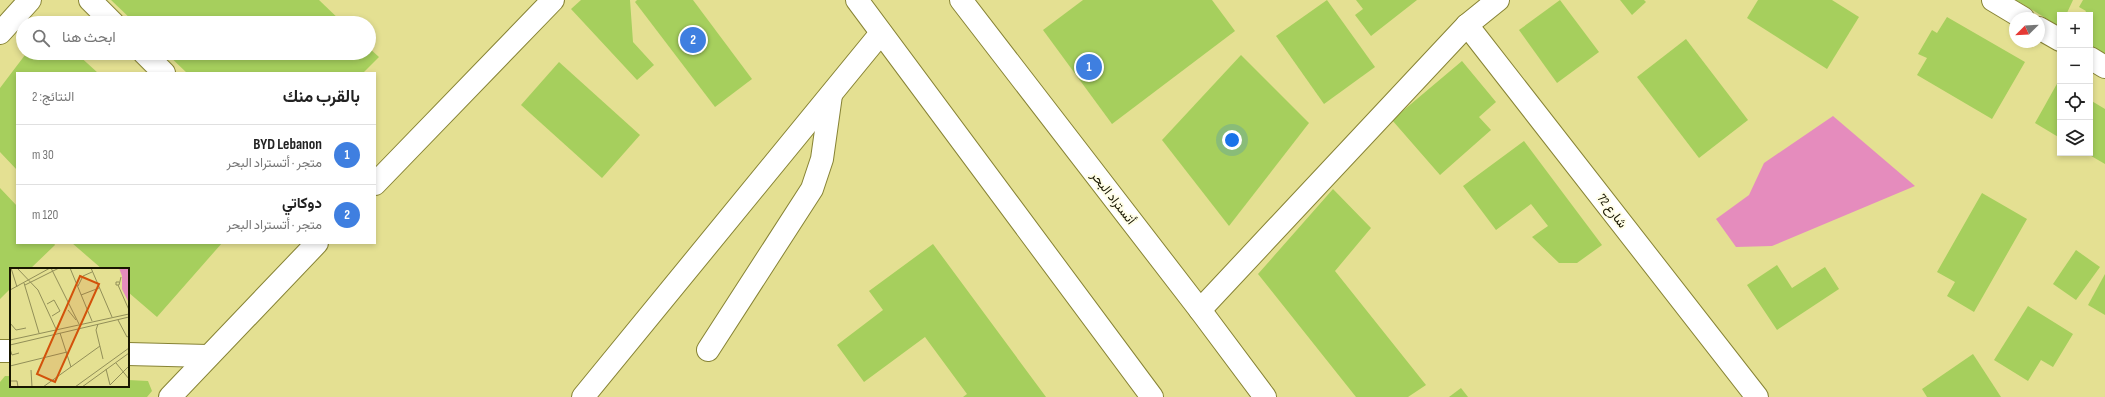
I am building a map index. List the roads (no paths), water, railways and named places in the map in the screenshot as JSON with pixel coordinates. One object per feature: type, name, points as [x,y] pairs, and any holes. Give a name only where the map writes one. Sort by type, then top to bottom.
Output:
[{"type":"main road","points":[[0,32],[30,0]]},
{"type":"main road","points":[[90,0],[106,16]]},
{"type":"main road","points":[[376,183],[553,0]]},
{"type":"main road","points":[[856,0],[1152,397]]},
{"type":"main road","name":"أتستراد البحر","points":[[961,0],[1200,310],[1264,397]]},
{"type":"main road","points":[[1200,310],[1467,25],[1498,0]]},
{"type":"main road","points":[[1993,0],[2013,12]]},
{"type":"main road","name":"شارع 72","points":[[1467,25],[1757,397]]},
{"type":"main road","points":[[2045,31],[2057,38]]},
{"type":"main road","points":[[583,397],[832,95],[881,33]]},
{"type":"main road","points":[[151,60],[163,72]]},
{"type":"main road","points":[[2093,60],[2105,68]]},
{"type":"main road","points":[[708,350],[812,188],[822,160],[832,95]]},
{"type":"main road","points":[[170,397],[316,244]]},
{"type":"main road","points":[[129,354],[208,356]]},
{"type":"place","name":"دوكاتي","points":[[693,40]]},
{"type":"place","name":"BYD Lebanon","points":[[1089,67]]}]
